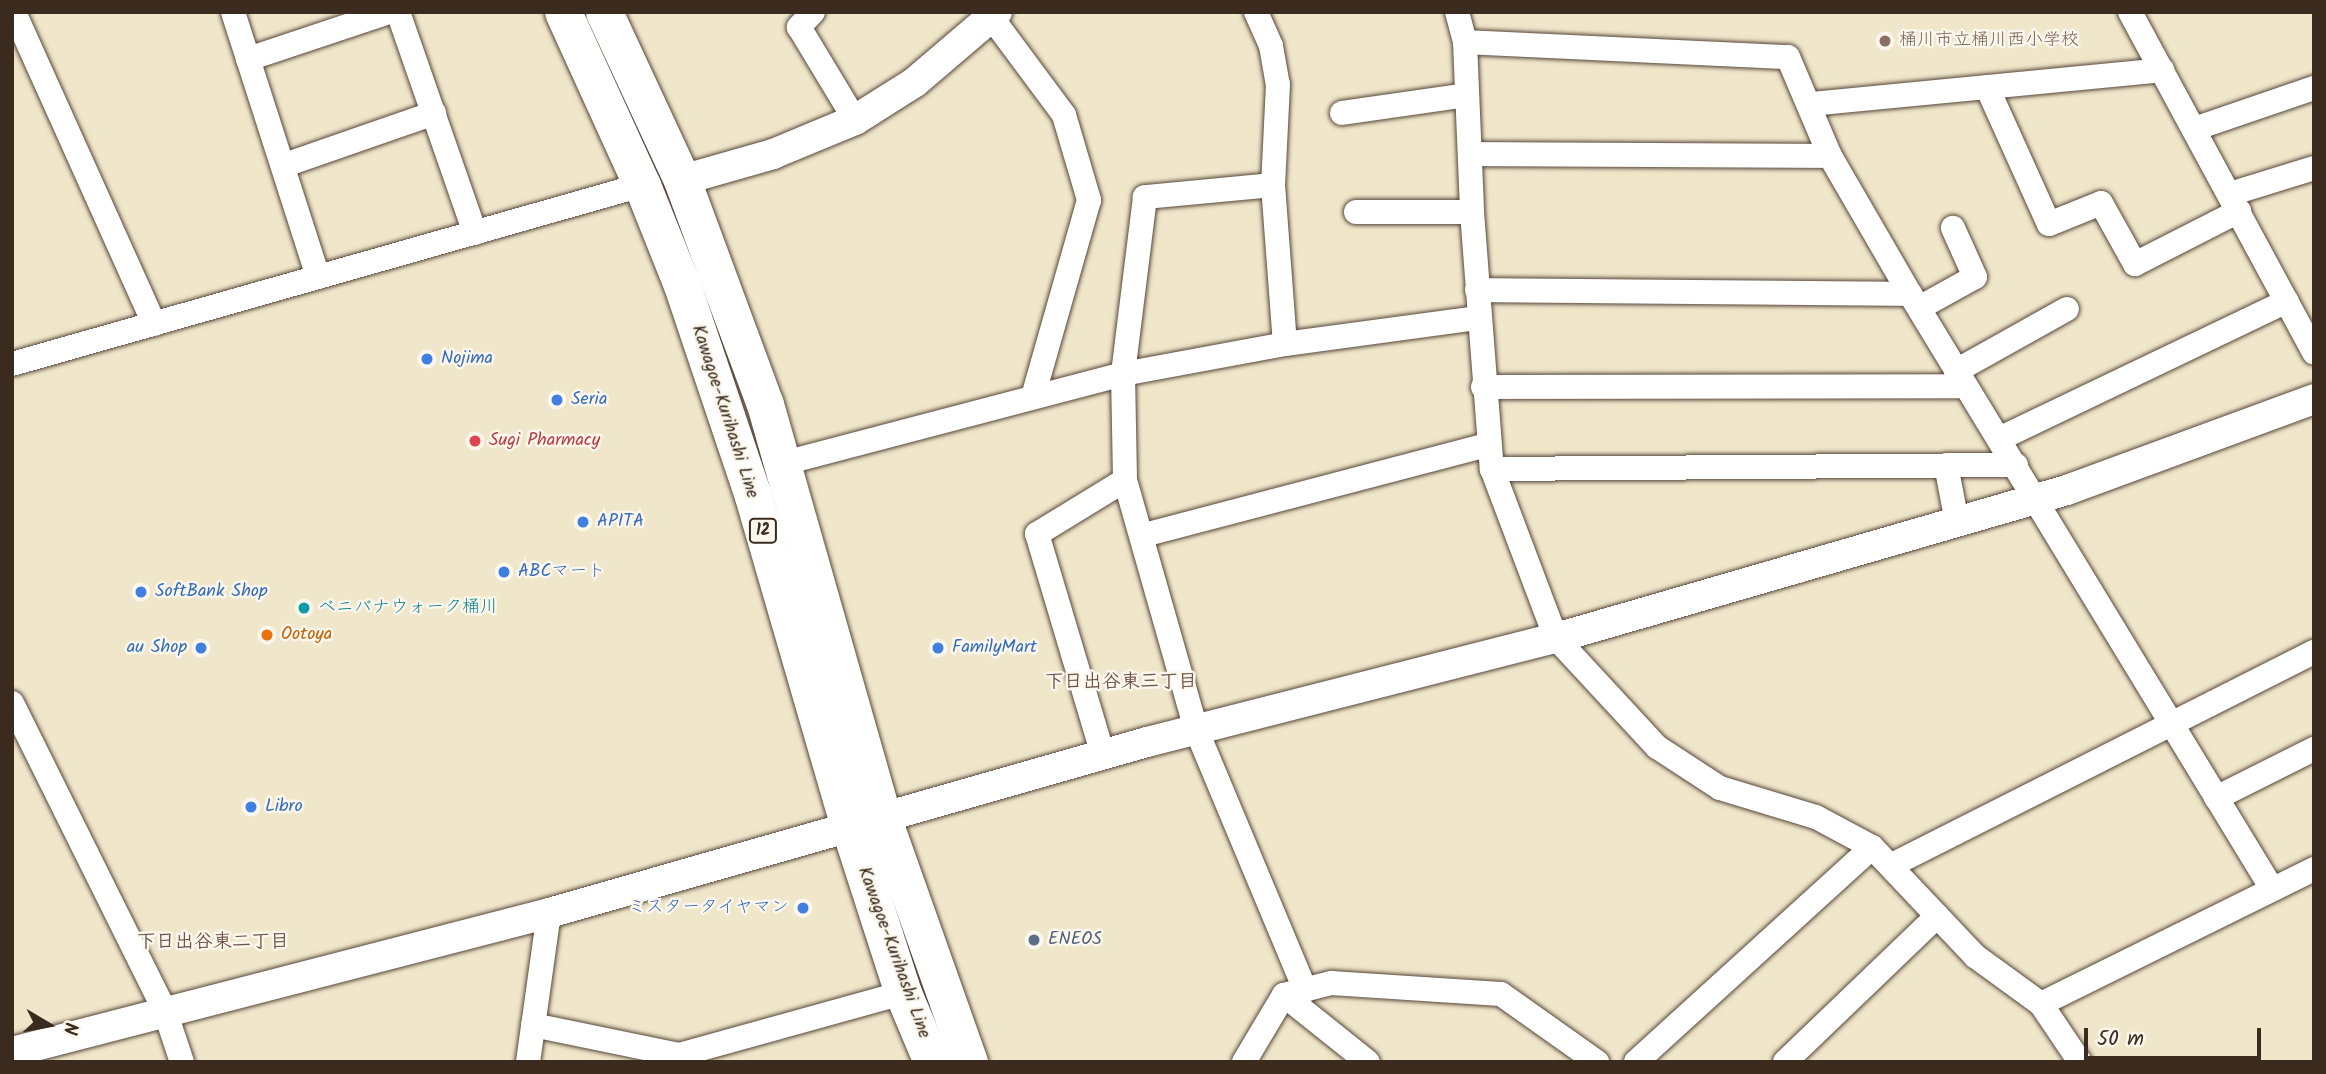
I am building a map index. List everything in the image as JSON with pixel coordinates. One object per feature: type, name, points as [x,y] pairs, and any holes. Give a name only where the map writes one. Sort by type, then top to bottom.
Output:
[{"type":"main road","name":"Kawagoe-Kurihashi Line","points":[[563,12],[642,185],[682,285],[867,824],[969,1062]]},
{"type":"main road","name":"Kawagoe-Kurihashi Line","points":[[604,12],[682,180],[784,463],[903,993],[933,1062]]},
{"type":"street","points":[[14,12],[154,324]]},
{"type":"street","points":[[248,58],[389,12]]},
{"type":"street","points":[[398,12],[475,233]]},
{"type":"street","points":[[813,12],[799,27],[855,120]]},
{"type":"street","points":[[1256,12],[1271,46],[1278,84],[1273,185],[1284,344]]},
{"type":"street","points":[[1457,12],[1465,42],[1478,318],[1490,457],[1556,638],[1657,747],[1720,789],[1816,817],[1871,846],[1892,865],[1975,956],[2042,1004],[2069,1058]]},
{"type":"street","points":[[2130,12],[2234,202],[2298,307],[2314,352]]},
{"type":"street","points":[[233,13],[285,165],[318,277]]},
{"type":"street","points":[[682,180],[773,154],[855,120],[915,82],[995,15],[1065,115],[1089,200],[1033,397]]},
{"type":"street","points":[[1465,42],[1788,57],[1811,104],[1830,156],[1914,301],[2272,889]]},
{"type":"street","points":[[1811,104],[2162,70]]},
{"type":"street","points":[[1987,87],[2049,224],[2101,204],[2135,264],[2234,202],[2314,168]]},
{"type":"street","points":[[2194,129],[2314,88]]},
{"type":"street","points":[[1342,113],[1467,95]]},
{"type":"street","points":[[285,165],[434,113]]},
{"type":"street","points":[[1470,154],[1830,156]]},
{"type":"street","points":[[12,364],[642,185]]},
{"type":"street","points":[[1273,185],[1145,197],[1122,374],[1125,480],[1144,535],[1196,729],[1294,993],[1368,1062]]},
{"type":"street","points":[[1356,212],[1472,212]]},
{"type":"street","points":[[1477,290],[1914,301],[1975,277],[1953,228]]},
{"type":"street","points":[[1999,439],[2298,307]]},
{"type":"street","points":[[1483,387],[1961,379],[2067,309]]},
{"type":"street","points":[[784,463],[1122,374],[1284,344],[1478,318]]},
{"type":"street","points":[[12,1052],[549,913],[1196,729],[1556,638],[2035,499],[2314,399]]},
{"type":"street","points":[[1144,535],[1490,457],[2016,465]]},
{"type":"street","points":[[1945,465],[1957,522]]},
{"type":"street","points":[[1103,755],[1037,534],[1125,480]]},
{"type":"street","points":[[1892,865],[2314,652]]},
{"type":"street","points":[[12,703],[165,1011],[182,1062]]},
{"type":"street","points":[[2217,798],[2314,749]]},
{"type":"street","points":[[1636,1062],[1871,846]]},
{"type":"street","points":[[2042,1004],[2314,869]]},
{"type":"street","points":[[528,1062],[549,913]]},
{"type":"street","points":[[1786,1062],[1937,916]]},
{"type":"street","points":[[1244,1062],[1294,993],[1331,983],[1395,983],[1502,994],[1597,1062]]},
{"type":"street","points":[[533,1024],[679,1055],[903,993]]},
{"type":"place","name":"桶川市立桶川西小学校","points":[[1885,41]]},
{"type":"place","name":"Nojima","points":[[427,359]]},
{"type":"place","name":"Seria","points":[[557,400]]},
{"type":"place","name":"Sugi Pharmacy","points":[[475,441]]},
{"type":"place","name":"APITA","points":[[583,522]]},
{"type":"place","name":"ABCマート","points":[[504,572]]},
{"type":"place","name":"SoftBank Shop","points":[[141,592]]},
{"type":"place","name":"ベニバナウォーク桶川","points":[[304,608]]},
{"type":"place","name":"Ootoya","points":[[267,635]]},
{"type":"place","name":"au Shop","points":[[201,648]]},
{"type":"place","name":"FamilyMart","points":[[938,648]]},
{"type":"place","name":"Libro","points":[[251,807]]},
{"type":"place","name":"ミスタータイヤマン","points":[[803,908]]},
{"type":"place","name":"ENEOS","points":[[1034,940]]},
{"type":"district","name":"下日出谷東三丁目","points":[[1121,683]]},
{"type":"district","name":"下日出谷東二丁目","points":[[213,943]]}]
